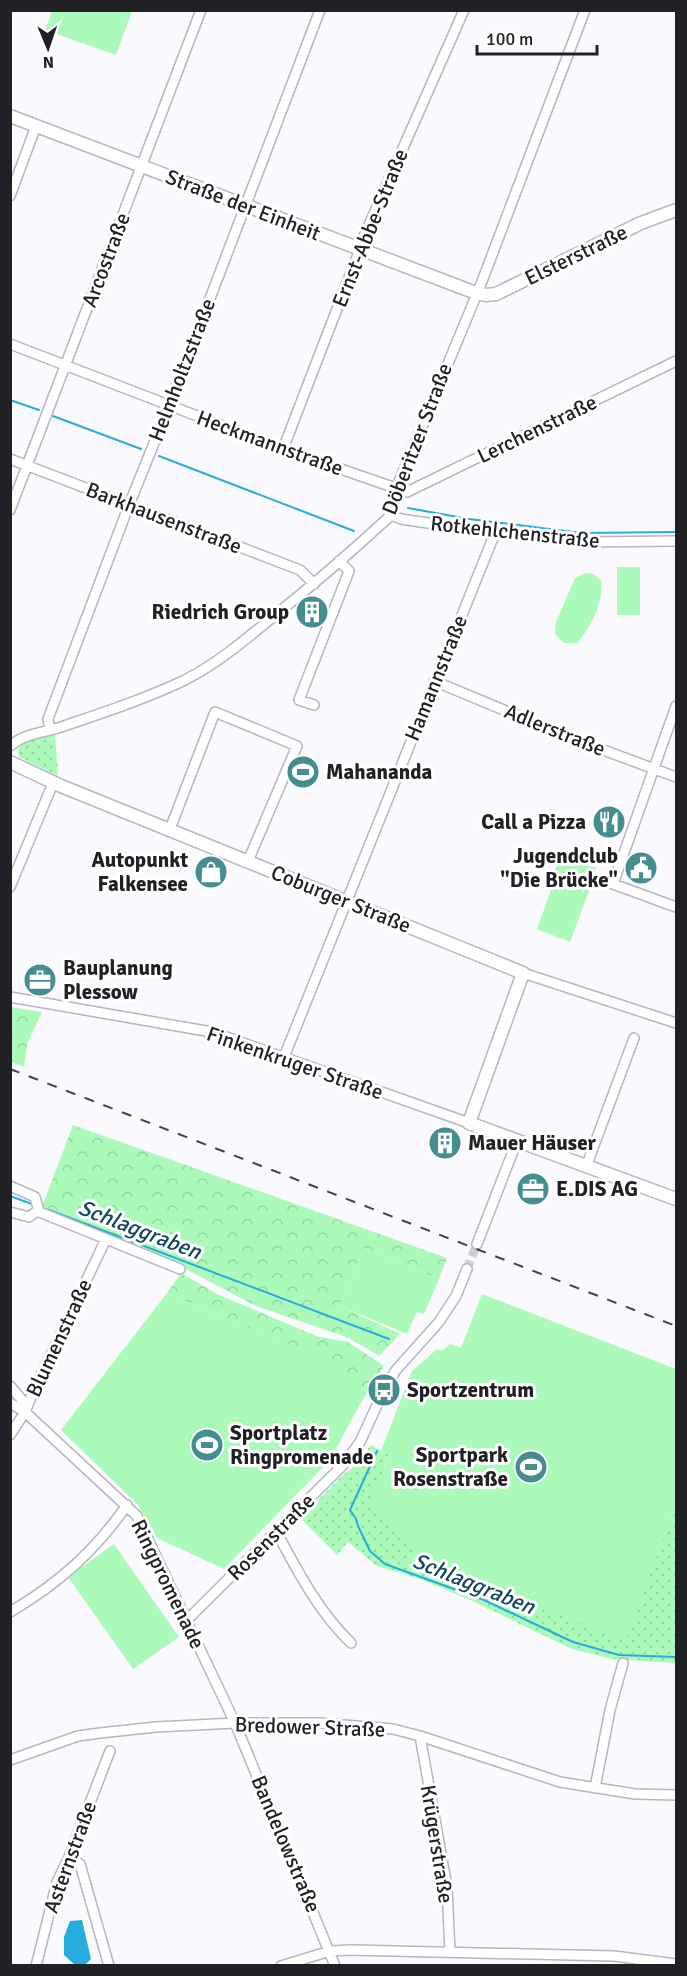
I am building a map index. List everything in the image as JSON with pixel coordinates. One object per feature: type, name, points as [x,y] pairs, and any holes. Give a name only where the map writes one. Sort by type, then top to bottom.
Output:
[{"type":"street","name":"Arcostraße","points":[[10,510],[201,10]]},
{"type":"street","name":"Helmholtzstraße","points":[[50,730],[48,719],[320,10]]},
{"type":"street","name":"Ernst-Abbe-Straße","points":[[283,449],[382,194],[464,10]]},
{"type":"street","name":"Döberitzer Straße","points":[[10,746],[24,737],[117,708],[200,672],[227,654],[314,584],[391,515],[396,489],[476,293],[585,10]]},
{"type":"street","name":"Straße der Einheit","points":[[10,116],[476,293]]},
{"type":"street","points":[[10,196],[36,126]]},
{"type":"street","name":"Elsterstraße","points":[[476,293],[496,294],[641,223],[676,210]]},
{"type":"street","name":"Heckmannstraße","points":[[10,344],[283,449],[396,489]]},
{"type":"street","name":"Lerchenstraße","points":[[396,489],[406,492],[676,361]]},
{"type":"street","name":"Barkhausenstraße","points":[[10,459],[300,570],[314,584]]},
{"type":"street","name":"Rotkehlchenstraße","points":[[391,515],[401,519],[495,533],[584,542],[676,541]]},
{"type":"street","name":"Hamannstraße","points":[[284,1057],[495,533]]},
{"type":"street","points":[[314,705],[299,700],[349,571],[339,561]]},
{"type":"street","name":"Adlerstraße","points":[[434,681],[571,738],[676,777]]},
{"type":"street","points":[[676,706],[614,884],[676,907]]},
{"type":"street","points":[[170,829],[215,712],[297,746],[248,861]]},
{"type":"street","name":"Coburger Straße","points":[[10,762],[53,783],[523,973],[676,1023]]},
{"type":"street","points":[[10,887],[53,783]]},
{"type":"street","points":[[469,1124],[523,973]]},
{"type":"street","name":"Finkenkruger Straße","points":[[10,997],[212,1032],[676,1199]]},
{"type":"street","points":[[586,1167],[634,1038]]},
{"type":"street","points":[[477,1244],[517,1141]]},
{"type":"street","points":[[10,1186],[35,1197],[37,1211]]},
{"type":"street","points":[[10,1212],[29,1217],[37,1211]]},
{"type":"street","points":[[37,1211],[104,1242],[180,1269]]},
{"type":"street","name":"Blumenstraße","points":[[10,1435],[26,1412],[33,1392],[104,1242]]},
{"type":"street","name":"Rosenstraße","points":[[186,1621],[344,1464],[360,1442],[390,1380],[402,1362],[439,1322],[456,1296],[467,1269]]},
{"type":"street","name":"Ringpromenade","points":[[10,1386],[22,1400],[26,1412]]},
{"type":"street","name":"Ringpromenade","points":[[10,1403],[26,1412],[137,1516],[235,1723]]},
{"type":"street","points":[[10,1612],[40,1594],[89,1553],[109,1531],[127,1505]]},
{"type":"street","points":[[276,1531],[308,1590],[333,1625],[351,1643]]},
{"type":"street","points":[[596,1788],[610,1710],[623,1663]]},
{"type":"street","name":"Bredower Straße","points":[[10,1760],[78,1736],[156,1727],[235,1723],[319,1723],[393,1729],[560,1782],[635,1794],[676,1795]]},
{"type":"street","name":"Bandelowstraße","points":[[235,1723],[335,1965]]},
{"type":"street","name":"Krügerstraße","points":[[420,1736],[447,1887],[450,1952]]},
{"type":"street","name":"Asternstraße","points":[[36,1965],[57,1882],[110,1751]]},
{"type":"street","points":[[69,1857],[80,1864],[109,1965]]},
{"type":"street","points":[[281,1965],[330,1951],[614,1956],[676,1964]]},
{"type":"green space","points":[[52,10],[132,11],[116,55],[45,30]]},
{"type":"green space","points":[[617,567],[640,567],[640,615],[617,615]]},
{"type":"green space","points":[[585,573],[594,574],[601,580],[598,605],[592,622],[577,643],[564,643],[555,634],[556,622],[575,578]]},
{"type":"green space","points":[[55,733],[58,776],[19,757],[18,750],[21,743]]},
{"type":"green space","points":[[560,856],[596,868],[590,885],[554,872]]},
{"type":"green space","points":[[556,876],[590,888],[570,942],[537,929]]},
{"type":"green space","points":[[10,1007],[42,1012],[27,1044],[24,1067],[11,1062]]},
{"type":"green space","points":[[73,1125],[447,1258],[439,1279],[364,1248],[340,1306],[400,1334],[379,1356],[349,1338],[256,1306],[180,1266],[44,1213],[43,1204]]},
{"type":"green space","points":[[364,1248],[439,1279],[424,1314],[417,1312],[407,1334],[340,1306]]},
{"type":"green space","points":[[181,1273],[219,1295],[319,1337],[348,1342],[384,1366],[360,1404],[343,1369],[167,1293]]},
{"type":"green space","name":"Sportplatz Ringpromenade","points":[[167,1293],[344,1369],[360,1404],[330,1460],[224,1569],[157,1538],[138,1505],[61,1430]]},
{"type":"green space","name":"Sportpark Rosenstraße","points":[[482,1294],[676,1369],[676,1505],[625,1641],[496,1591],[497,1589],[424,1560],[373,1511],[370,1499],[390,1456],[381,1451],[412,1371],[437,1349],[442,1351],[450,1344],[461,1348]]},
{"type":"green space","points":[[371,1445],[390,1456],[371,1498],[624,1641],[676,1505],[676,1663],[612,1659],[572,1649],[475,1602],[420,1579],[377,1566],[348,1542],[337,1555],[300,1518],[357,1464]]},
{"type":"green space","points":[[114,1544],[179,1637],[133,1669],[68,1577]]},
{"type":"water","points":[[82,1920],[91,1959],[85,1965],[75,1965],[64,1955],[64,1937],[70,1921]]},
{"type":"waterway","points":[[10,400],[39,410]]},
{"type":"waterway","points":[[53,416],[141,449]]},
{"type":"waterway","points":[[159,456],[354,531]]},
{"type":"waterway","points":[[408,508],[469,519],[581,533],[676,532]]},
{"type":"waterway","name":"Schlaggraben","points":[[10,1196],[32,1204]]},
{"type":"waterway","name":"Schlaggraben","points":[[49,1210],[389,1339]]},
{"type":"waterway","name":"Schlaggraben","points":[[377,1451],[350,1510],[370,1551],[385,1564],[484,1600],[573,1642],[619,1655],[676,1657]]},
{"type":"tunnel","points":[[467,1269],[477,1244]]},
{"type":"railway","points":[[10,1069],[676,1326]]},
{"type":"place","name":"Riedrich Group","points":[[312,612]]},
{"type":"place","name":"Mahananda","points":[[303,772]]},
{"type":"place","name":"Call a Pizza","points":[[609,822]]},
{"type":"place","name":"Jugendclub \"Die Brücke\"","points":[[641,868]]},
{"type":"place","name":"Autopunkt Falkensee","points":[[211,872]]},
{"type":"place","name":"Bauplanung Plessow","points":[[40,980]]},
{"type":"place","name":"Mauer Häuser","points":[[445,1143]]},
{"type":"place","name":"E.DIS AG","points":[[533,1189]]},
{"type":"place","name":"Sportzentrum","points":[[384,1390]]},
{"type":"place","name":"Sportplatz Ringpromenade","points":[[207,1445]]},
{"type":"place","name":"Sportpark Rosenstraße","points":[[531,1467]]}]
